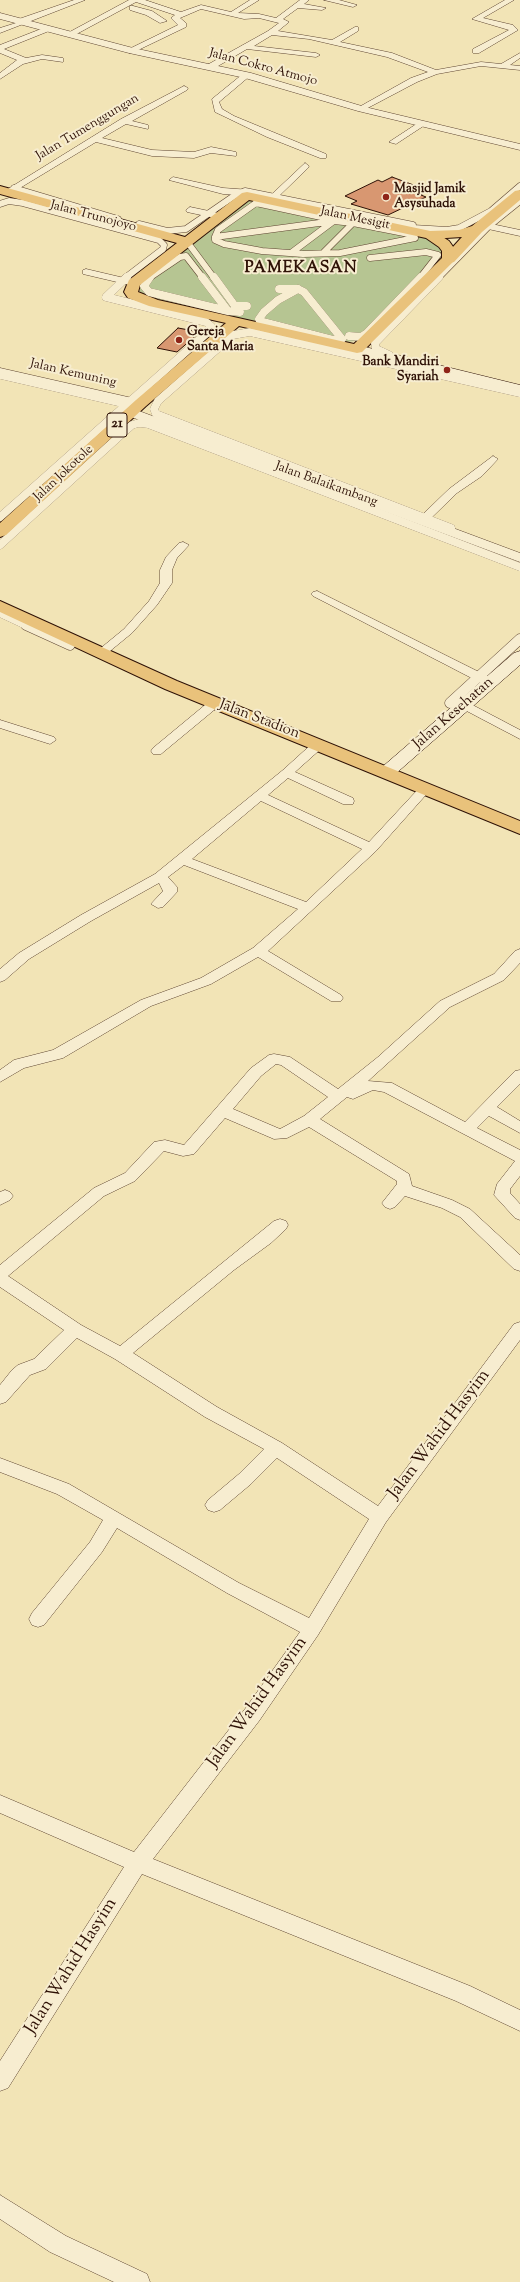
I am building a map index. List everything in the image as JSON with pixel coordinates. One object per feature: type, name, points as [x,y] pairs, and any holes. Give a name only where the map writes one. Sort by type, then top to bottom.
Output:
[{"type":"main road","name":"Jalan Trunojoyo","points":[[5,192],[189,244]]},
{"type":"main road","name":"Jalan Mesigit","points":[[246,194],[309,210],[430,235],[444,244],[449,251],[448,259]]},
{"type":"main road","points":[[246,194],[214,215],[189,244],[128,282],[131,292],[139,298],[235,315],[357,349],[520,390]]},
{"type":"main road","points":[[357,349],[448,259],[520,194]]},
{"type":"main road","points":[[430,235],[454,234],[483,227]]},
{"type":"main road","name":"Jalan Jokotole","points":[[0,532],[133,405],[235,315]]},
{"type":"main road","name":"Jalan Stadion","points":[[0,606],[212,705],[319,744],[520,828]]},
{"type":"main road","name":"Jalan Kesehatan","points":[[388,772],[456,709],[484,680],[520,656]]},
{"type":"street","points":[[0,31],[81,0]]},
{"type":"street","points":[[68,35],[136,0],[181,14]]},
{"type":"street","points":[[232,14],[255,0]]},
{"type":"street","points":[[279,19],[305,0]]},
{"type":"street","points":[[328,0],[352,5]]},
{"type":"street","points":[[476,51],[514,30],[510,27],[476,19],[510,0]]},
{"type":"street","points":[[122,6],[149,12],[164,21]]},
{"type":"street","points":[[296,6],[322,8]]},
{"type":"street","points":[[132,51],[183,25],[175,18],[198,7],[244,17],[259,16],[279,19],[285,22],[271,33],[210,67]]},
{"type":"street","name":"Jalan Cokro Atmojo","points":[[0,16],[132,51],[247,76],[362,109],[520,146]]},
{"type":"street","points":[[0,49],[46,29]]},
{"type":"street","points":[[334,43],[355,29]]},
{"type":"street","points":[[271,33],[309,37],[393,57],[435,72]]},
{"type":"street","points":[[246,47],[316,55]]},
{"type":"street","points":[[0,49],[23,59],[20,62]]},
{"type":"street","points":[[503,66],[520,55]]},
{"type":"street","points":[[0,77],[20,62],[42,57],[60,60]]},
{"type":"street","points":[[362,109],[414,80],[435,72],[477,64],[520,68]]},
{"type":"street","points":[[247,76],[215,101],[218,110],[231,118],[263,133],[323,156]]},
{"type":"street","name":"Jalan Tumenggungan","points":[[5,192],[124,121],[184,88]]},
{"type":"street","points":[[124,121],[145,127]]},
{"type":"street","points":[[393,142],[424,123]]},
{"type":"street","points":[[94,139],[152,153],[194,155],[211,150],[232,154]]},
{"type":"street","points":[[273,196],[305,166]]},
{"type":"street","points":[[173,180],[223,191],[273,196],[413,225],[413,228],[436,231],[458,228],[471,222],[484,213],[491,211],[520,186]]},
{"type":"street","points":[[5,192],[167,231],[190,227],[214,215]]},
{"type":"street","points":[[273,196],[312,206],[309,210]]},
{"type":"street","points":[[0,204],[9,201],[23,203],[159,240],[164,245],[163,249],[128,282],[107,294],[106,297],[206,322],[211,326],[209,331],[133,405],[0,517]]},
{"type":"street","points":[[520,201],[483,227],[374,343],[374,347],[380,352],[395,357],[520,385]]},
{"type":"street","points":[[214,237],[218,230],[256,203],[333,219],[334,221]]},
{"type":"street","points":[[190,210],[214,215]]},
{"type":"street","points":[[291,253],[334,221]]},
{"type":"street","points":[[334,221],[353,223],[414,235],[415,238],[340,253],[291,253],[262,251],[224,244],[215,240],[214,237],[334,221]]},
{"type":"street","points":[[324,252],[353,223]]},
{"type":"street","points":[[483,227],[520,233]]},
{"type":"street","points":[[189,244],[235,306],[247,306]]},
{"type":"street","points":[[349,336],[361,336],[367,333],[425,273],[438,255],[426,252],[370,258]]},
{"type":"street","points":[[301,263],[308,253]]},
{"type":"street","points":[[180,256],[186,256],[235,315],[149,292],[144,286],[155,274],[180,256]]},
{"type":"street","points":[[86,272],[128,282]]},
{"type":"street","points":[[279,289],[298,289],[304,292],[342,339],[334,340],[260,321],[259,319],[264,312],[278,300],[298,289]]},
{"type":"street","points":[[520,393],[281,338],[245,332],[233,335],[158,401],[154,409],[156,414],[520,555]]},
{"type":"street","name":"Jalan Kemuning","points":[[0,371],[133,405]]},
{"type":"street","points":[[0,375],[133,405]]},
{"type":"street","name":"Jalan Balaikambang","points":[[133,405],[520,558]]},
{"type":"street","points":[[0,545],[124,432],[132,425],[139,423],[148,424],[520,567]]},
{"type":"street","points":[[424,519],[453,491],[478,474],[493,459]]},
{"type":"street","points":[[100,654],[128,631],[153,603],[166,583],[166,570],[172,557],[184,545]]},
{"type":"street","points":[[317,594],[484,680],[520,640]]},
{"type":"street","points":[[0,613],[212,705],[157,751]]},
{"type":"street","points":[[456,709],[520,735]]},
{"type":"street","points":[[0,724],[50,740]]},
{"type":"street","points":[[0,977],[30,952],[86,918],[160,877],[184,860],[287,774],[319,744]]},
{"type":"street","points":[[287,774],[348,801]]},
{"type":"street","points":[[0,1077],[19,1064],[58,1054],[146,1003],[206,981],[258,952],[371,848],[426,788]]},
{"type":"street","points":[[260,796],[371,848]]},
{"type":"street","points":[[184,860],[243,884],[307,907]]},
{"type":"street","points":[[158,904],[170,892],[170,887],[160,877]]},
{"type":"street","points":[[258,952],[336,998]]},
{"type":"street","points":[[317,1119],[338,1097],[383,1061],[445,1004],[499,977],[520,954]]},
{"type":"street","points":[[0,1274],[99,1192],[130,1177],[159,1146],[164,1145],[183,1151],[189,1150],[256,1072],[274,1059],[285,1061],[338,1097]]},
{"type":"street","points":[[467,1130],[520,1075]]},
{"type":"street","points":[[224,1111],[278,1135],[317,1119],[359,1091],[371,1085],[379,1085],[387,1087],[520,1157]]},
{"type":"street","points":[[487,1108],[520,1128]]},
{"type":"street","points":[[317,1119],[404,1178],[406,1182],[402,1189],[390,1202]]},
{"type":"street","points":[[520,1166],[502,1188],[502,1195],[520,1214]]},
{"type":"street","points":[[402,1189],[451,1206],[465,1213],[520,1265]]},
{"type":"street","points":[[121,1354],[228,1266],[265,1239],[280,1225]]},
{"type":"street","points":[[0,1279],[75,1329],[121,1354],[211,1412],[276,1448],[380,1517]]},
{"type":"street","name":"Jalan Wahid Hasyim","points":[[0,2080],[138,1863],[252,1715],[312,1629],[380,1517],[520,1328]]},
{"type":"street","points":[[0,1397],[18,1375],[24,1370],[40,1364],[75,1329]]},
{"type":"street","points":[[214,1505],[246,1479],[276,1448]]},
{"type":"street","points":[[0,1465],[63,1489],[113,1519],[162,1545],[233,1588],[312,1629]]},
{"type":"street","points":[[38,1619],[96,1547],[113,1519]]},
{"type":"street","points":[[0,1804],[138,1863],[463,1993],[520,2020]]},
{"type":"street","points":[[0,2206],[58,2244],[139,2282]]},
{"type":"green space","points":[[253,199],[445,240],[453,247],[365,338],[356,341],[345,342],[298,334],[161,302],[139,291],[144,278],[243,202]]},
{"type":"building","name":"Masjid Jamik Asysuhada","points":[[392,177],[427,190],[421,195],[426,197],[388,215],[351,204],[357,201],[345,196],[378,180],[382,182]]},
{"type":"building","name":"Gereja Santa Maria","points":[[178,328],[200,332],[177,352],[157,348]]},
{"type":"place","name":"Masjid Jamik Asysuhada","points":[[386,197]]},
{"type":"place","name":"Gereja Santa Maria","points":[[179,340]]},
{"type":"place","name":"Bank Mandiri Syariah","points":[[447,370]]},
{"type":"district","name":"PAMEKASAN","points":[[301,269]]}]
